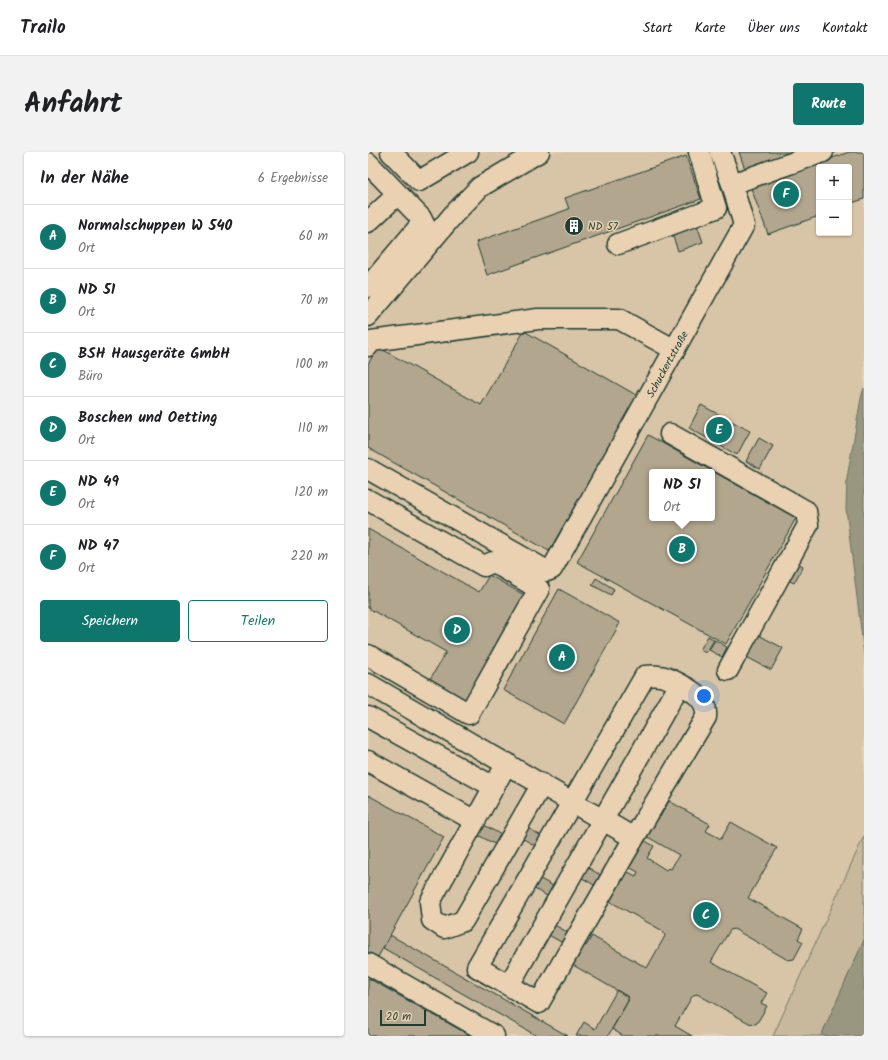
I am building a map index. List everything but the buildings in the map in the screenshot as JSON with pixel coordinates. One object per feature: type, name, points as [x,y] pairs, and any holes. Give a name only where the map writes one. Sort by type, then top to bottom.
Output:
[{"type":"lane","points":[[391,152],[419,181],[468,152]]},
{"type":"lane","points":[[368,287],[428,230],[453,215],[480,187],[517,158],[539,152]]},
{"type":"lane","points":[[618,244],[716,208],[699,152]]},
{"type":"lane","name":"Schuckertstraße","points":[[368,469],[547,571],[552,569],[744,225],[732,184],[720,152]]},
{"type":"lane","points":[[732,184],[823,152]]},
{"type":"lane","points":[[368,163],[420,218],[428,230]]},
{"type":"lane","points":[[368,222],[398,194]]},
{"type":"lane","points":[[368,316],[428,230]]},
{"type":"lane","points":[[368,346],[371,341],[538,319],[619,318],[675,350]]},
{"type":"lane","points":[[670,434],[806,511],[808,524],[728,670]]},
{"type":"lane","points":[[368,500],[484,566],[493,562],[539,589],[469,714],[368,655]]},
{"type":"lane","points":[[656,674],[666,676],[697,693],[707,710],[706,717],[539,1003],[477,967],[572,802],[645,676],[656,674]]},
{"type":"lane","points":[[368,684],[634,838]]},
{"type":"lane","points":[[509,985],[680,684]]},
{"type":"lane","points":[[368,717],[494,786]]},
{"type":"lane","points":[[368,761],[475,821]]},
{"type":"lane","points":[[506,764],[430,902],[432,920],[444,928],[463,921],[542,784]]},
{"type":"lane","points":[[368,964],[494,1036]]},
{"type":"shaded area","points":[[368,152],[864,152],[864,388],[847,478],[846,509],[864,654],[864,940],[821,1036],[368,1036]]},
{"type":"shaded area","points":[[864,388],[864,654],[846,509],[847,478]]},
{"type":"shaded area","points":[[864,836],[864,940],[821,1036],[773,1036]]},
{"type":"shaded area","points":[[864,940],[864,1036],[821,1036]]},
{"type":"place","name":"ND 47","points":[[786,194]]},
{"type":"place","name":"ND 57","points":[[574,226]]},
{"type":"place","name":"ND 49","points":[[719,430]]},
{"type":"place","name":"ND 51","points":[[682,549]]},
{"type":"place","name":"Boschen und Oetting","points":[[457,630]]},
{"type":"place","name":"Normalschuppen W 540","points":[[562,657]]},
{"type":"place","name":"BSH Hausgeräte GmbH","points":[[706,915]]}]
